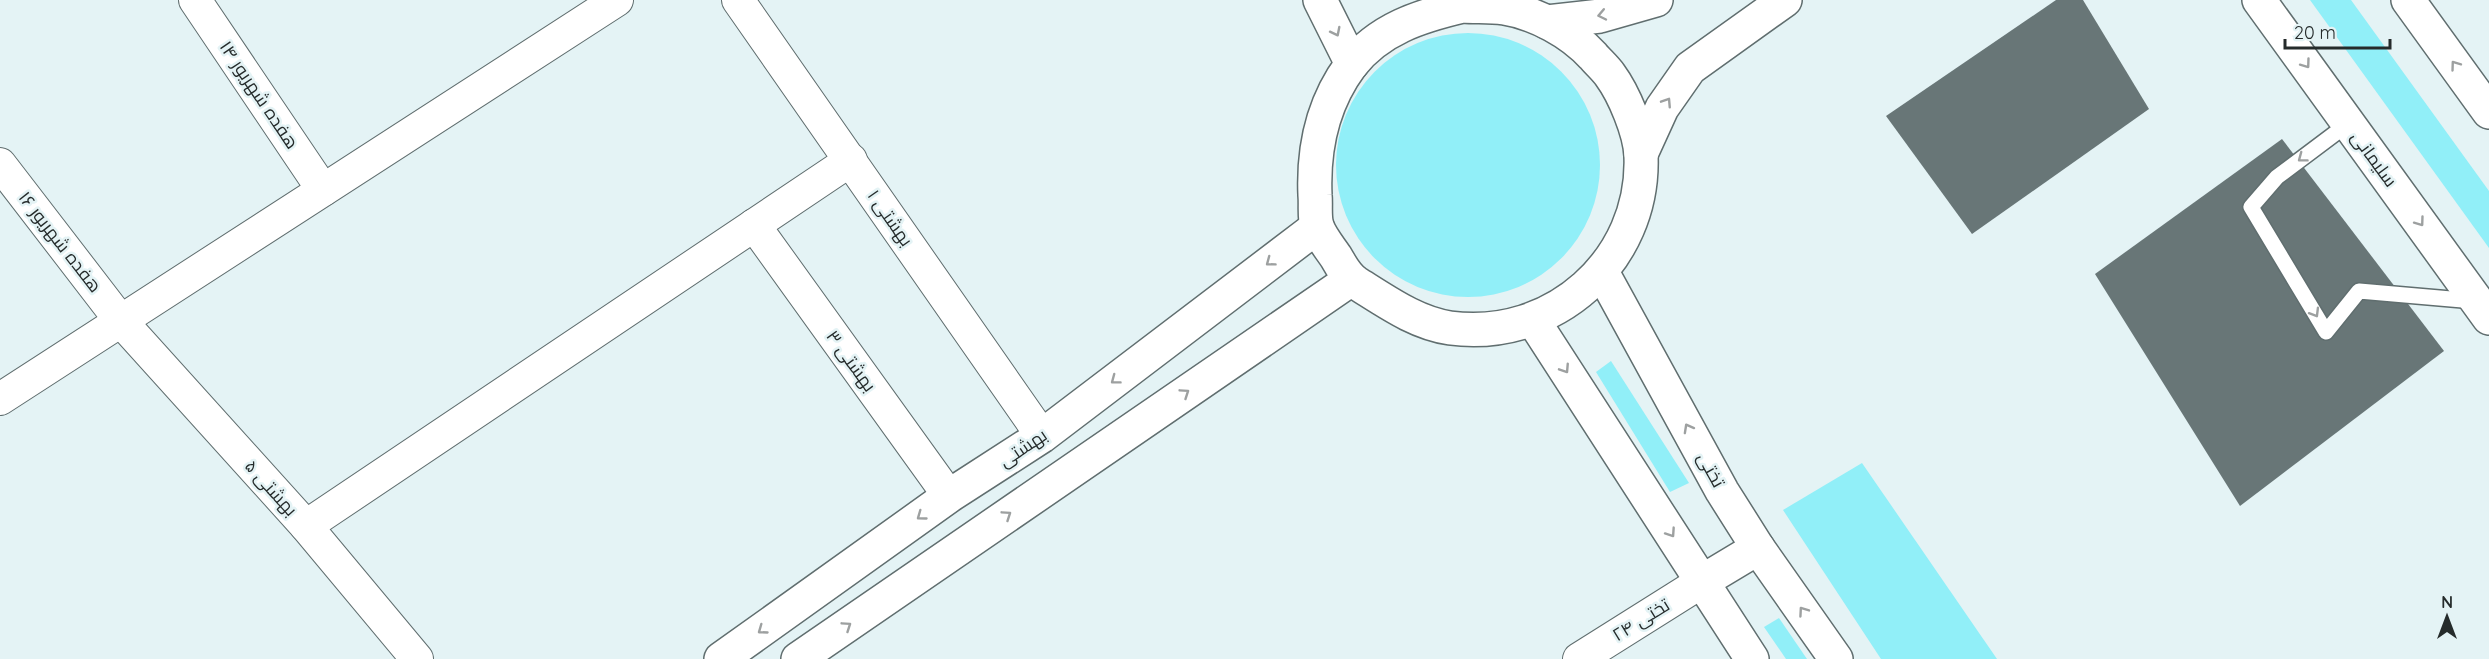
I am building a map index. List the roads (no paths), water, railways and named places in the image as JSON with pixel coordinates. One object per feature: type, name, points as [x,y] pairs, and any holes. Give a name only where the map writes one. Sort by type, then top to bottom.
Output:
[{"type":"main road","points":[[1320,0],[1352,64]]},
{"type":"main road","points":[[1544,11],[1582,44],[1610,75],[1630,112],[1641,154],[1638,196],[1625,236],[1602,272],[1571,300],[1533,320],[1492,329],[1449,327],[1408,315],[1350,280],[1317,227],[1315,182],[1317,140],[1329,100],[1352,64],[1384,35],[1421,16],[1458,3],[1600,16],[1656,0]]},
{"type":"main road","points":[[1641,154],[1662,108],[1690,68],[1785,0]]},
{"type":"main road","name":"سلیمانی","points":[[2259,0],[2483,309]]},
{"type":"main road","points":[[2408,0],[2489,112]]},
{"type":"main road","name":"بهشتی","points":[[721,659],[949,496],[1042,436],[1317,227]]},
{"type":"main road","name":"تختی","points":[[1602,272],[1722,491],[1758,548],[1836,659]]},
{"type":"main road","points":[[798,659],[1350,280]]},
{"type":"main road","points":[[1533,320],[1752,659]]},
{"type":"main road","points":[[1703,581],[1758,548]]},
{"type":"street","name":"هفده شهریور ۱۴","points":[[195,0],[323,190]]},
{"type":"street","points":[[0,399],[616,0]]},
{"type":"street","name":"بهشتی ۱","points":[[738,0],[1042,436]]},
{"type":"street","points":[[306,526],[850,160]]},
{"type":"street","name":"هفده شهریور ۱۶","points":[[0,164],[120,321]]},
{"type":"street","name":"بهشتی ۳","points":[[754,225],[949,496]]},
{"type":"street","name":"بهشتی ۵","points":[[120,321],[306,526],[417,659]]},
{"type":"street","name":"تختی ۲۴","points":[[1579,659],[1703,581]]},
{"type":"lane","points":[[2349,123],[2277,177],[2251,207],[2326,332],[2359,291],[2483,309]]}]
